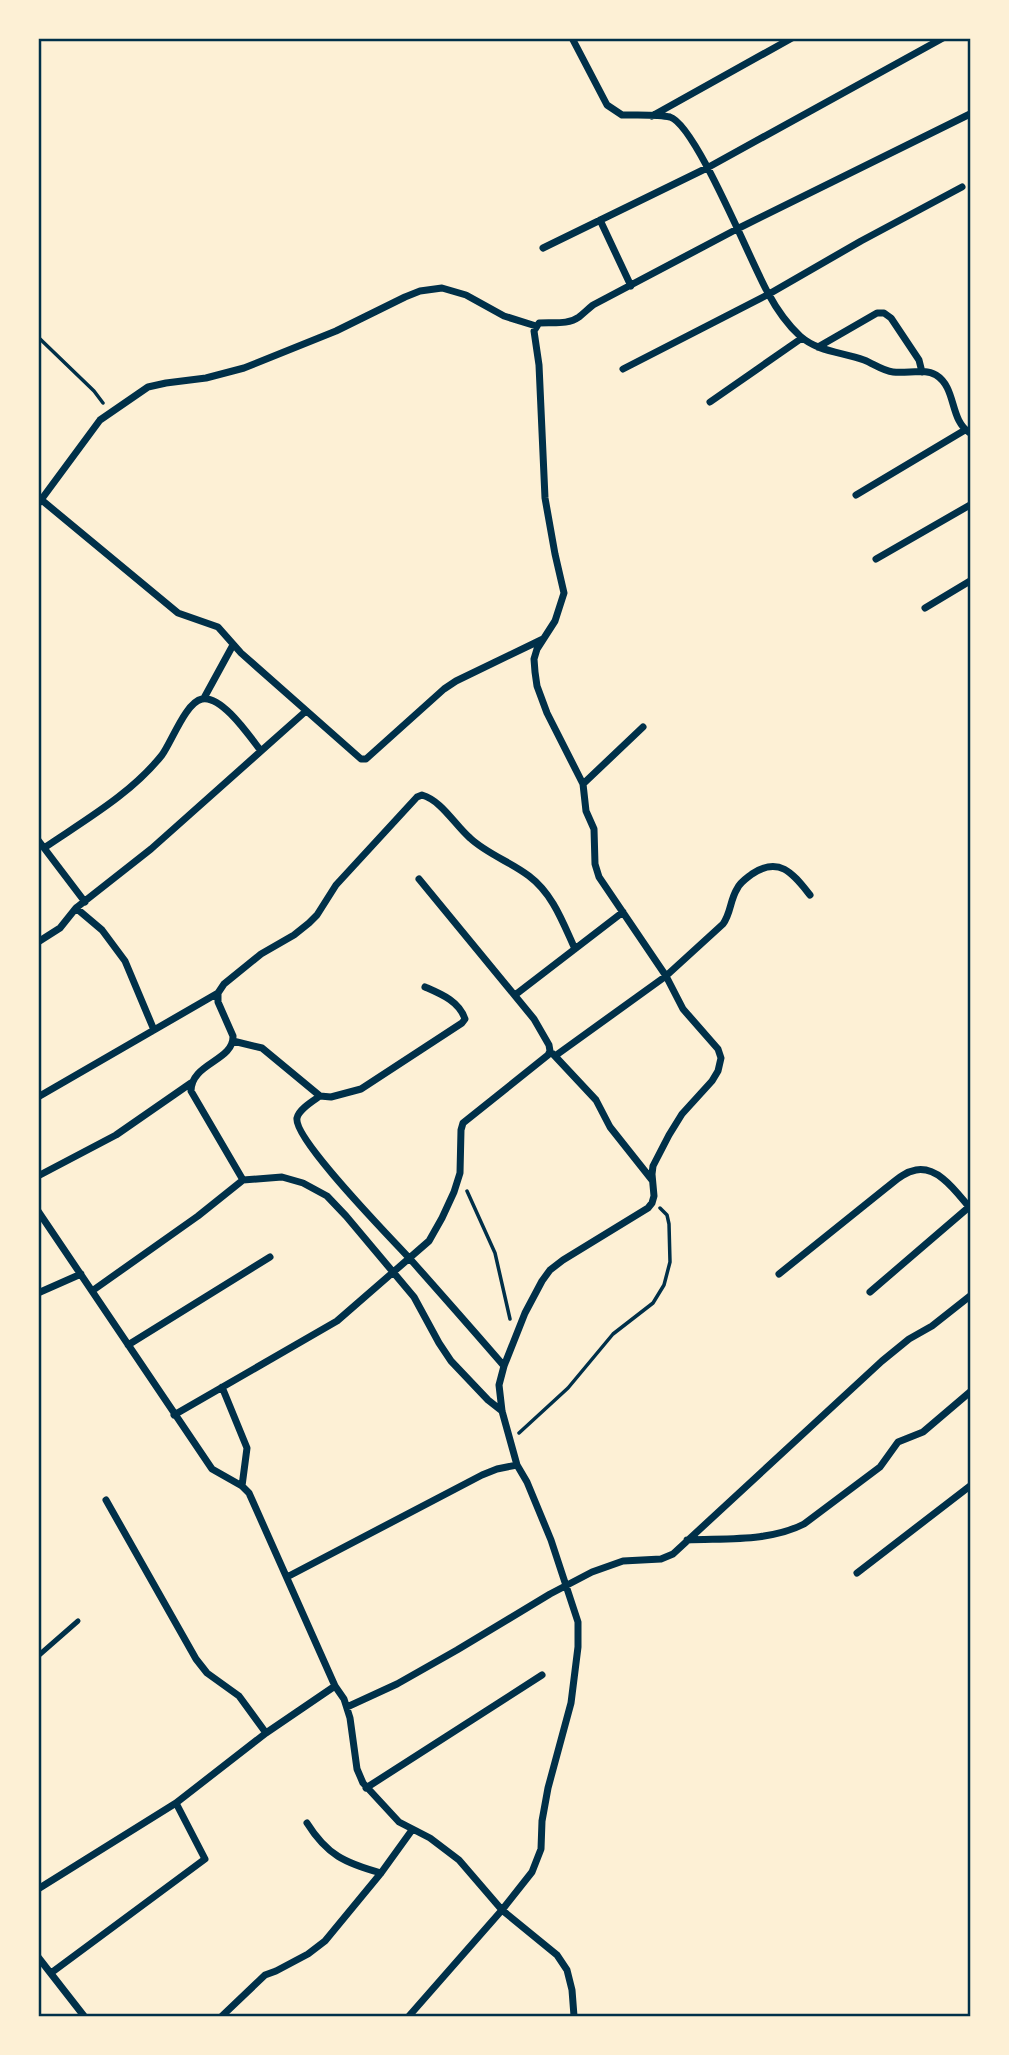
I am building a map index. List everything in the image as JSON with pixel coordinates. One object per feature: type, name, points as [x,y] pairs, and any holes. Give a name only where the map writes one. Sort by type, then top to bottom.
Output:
[{"type":"street","points":[[572,38],[607,106],[621,115],[670,117],[684,127],[699,151],[769,294],[788,324],[802,338],[818,347],[864,360],[890,372],[922,372],[935,375],[948,388],[958,418],[968,431],[856,495]]},
{"type":"street","points":[[651,116],[792,38]]},
{"type":"street","points":[[543,248],[707,168],[943,38]]},
{"type":"street","points":[[409,2017],[532,1872],[541,1849],[542,1821],[548,1788],[571,1703],[578,1647],[578,1622],[551,1541],[527,1482],[517,1465],[502,1411],[499,1385],[504,1366],[514,1338],[550,1270],[652,1203],[653,1166],[682,1114],[712,1081],[721,1058],[718,1049],[683,1010],[666,976],[597,871],[593,824],[586,811],[583,784],[547,713],[537,686],[534,659],[537,649],[555,621],[564,593],[545,498],[539,365],[534,331],[539,323],[572,321],[588,308],[737,229],[971,114]]},
{"type":"street","points":[[623,369],[769,294],[962,187]]},
{"type":"street","points":[[600,220],[631,286]]},
{"type":"street","points":[[536,326],[504,316],[454,290],[442,288],[405,296],[335,331],[244,368],[206,379],[148,387],[100,420],[40,500],[178,612],[190,619],[218,627],[233,645],[361,760],[366,759],[456,681],[543,639]]},
{"type":"street","points":[[818,347],[877,313],[884,313],[891,318],[919,360],[922,372]]},
{"type":"street","points":[[710,402],[802,338]]},
{"type":"street","points":[[876,559],[971,505]]},
{"type":"street","points":[[925,608],[971,581]]},
{"type":"street","points":[[44,848],[135,784],[163,754],[187,711],[204,698],[233,645]]},
{"type":"street","points":[[204,698],[213,701],[232,716],[261,751]]},
{"type":"street","points":[[38,942],[60,928],[76,908],[151,849],[306,711]]},
{"type":"street","points":[[583,784],[643,727]]},
{"type":"street","points":[[38,1097],[218,993],[261,954],[294,935],[317,915],[336,885],[417,797],[422,795],[437,803],[479,846],[530,876],[545,891],[558,910],[575,949]]},
{"type":"street","points":[[38,840],[85,902]]},
{"type":"street","points":[[174,1415],[337,1321],[410,1259],[429,1241],[454,1192],[460,1173],[463,1123],[545,1059],[666,976],[723,924],[736,890],[742,882],[755,872],[774,866],[784,868],[810,895]]},
{"type":"street","points":[[419,880],[515,995],[544,1034],[552,1054],[596,1100],[610,1127],[652,1180]]},
{"type":"street","points":[[76,908],[102,930],[125,961],[154,1030]]},
{"type":"street","points":[[515,995],[622,912]]},
{"type":"street","points":[[233,1041],[262,1048],[320,1096],[331,1097],[361,1089],[462,1023],[463,1013],[454,1003],[425,987]]},
{"type":"street","points":[[38,1176],[125,1130],[191,1083],[195,1076],[229,1049],[233,1036],[218,1002],[218,993]]},
{"type":"street","points":[[191,1083],[191,1091],[243,1180]]},
{"type":"street","points":[[320,1096],[300,1112],[297,1118],[298,1125],[314,1150],[340,1183],[504,1366]]},
{"type":"street","points":[[779,1274],[904,1175],[917,1170],[928,1171],[943,1178],[970,1207],[870,1293]]},
{"type":"street","points":[[92,1291],[198,1216],[243,1180],[282,1177],[327,1196],[346,1216],[414,1297],[451,1361],[502,1411]]},
{"type":"street","points":[[38,1211],[212,1469],[249,1493],[335,1686],[345,1699],[357,1769],[362,1783],[399,1822],[430,1838],[459,1860],[502,1910],[557,1955],[566,1970],[572,1990],[573,2017]]},
{"type":"street","points":[[128,1345],[270,1257]]},
{"type":"street","points":[[38,1293],[81,1274]]},
{"type":"street","points":[[346,1707],[397,1684],[592,1572],[623,1561],[661,1559],[673,1554],[892,1353],[971,1296]]},
{"type":"street","points":[[222,1387],[247,1448],[242,1486]]},
{"type":"street","points":[[687,1540],[770,1535],[804,1524],[880,1466],[898,1442],[923,1432],[971,1392]]},
{"type":"street","points":[[287,1577],[482,1475],[517,1465]]},
{"type":"street","points":[[857,1573],[971,1486]]},
{"type":"street","points":[[106,1500],[196,1659],[207,1673],[239,1696],[266,1733]]},
{"type":"street","points":[[366,1788],[542,1675]]},
{"type":"street","points":[[38,1889],[176,1803],[266,1733],[335,1686]]},
{"type":"street","points":[[51,1973],[205,1859],[176,1803]]},
{"type":"street","points":[[307,1823],[315,1837],[330,1852],[345,1862],[381,1873]]},
{"type":"street","points":[[222,2017],[265,1975],[308,1954],[325,1941],[381,1873],[412,1830]]},
{"type":"street","points":[[38,1957],[84,2017]]},
{"type":"lane","points":[[38,1656],[78,1621]]},
{"type":"path","points":[[38,337],[94,391],[110,413]]},
{"type":"path","points":[[460,1173],[495,1253],[514,1338]]},
{"type":"path","points":[[511,1441],[568,1388],[613,1334],[653,1303],[664,1285],[670,1262],[669,1224],[667,1215],[652,1203]]}]
